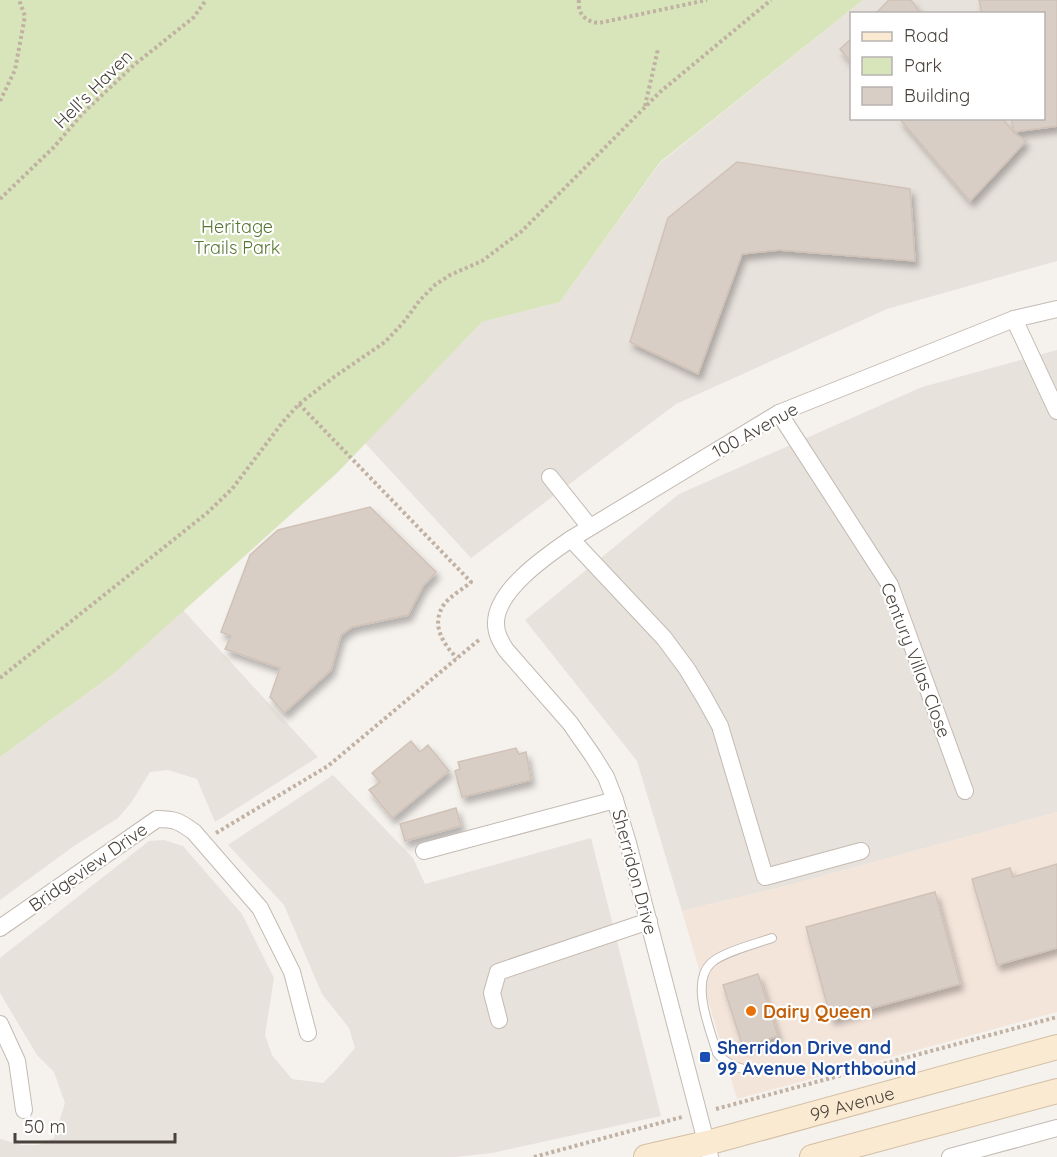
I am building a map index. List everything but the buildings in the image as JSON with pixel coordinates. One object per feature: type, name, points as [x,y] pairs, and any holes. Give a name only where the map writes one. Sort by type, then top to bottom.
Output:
[{"type":"main road","name":"99 Avenue","points":[[646,1157],[708,1150],[1057,1047]]},
{"type":"main road","points":[[812,1157],[1057,1091]]},
{"type":"street","name":"100 Avenue","points":[[496,623],[505,597],[511,588],[542,559],[589,526],[779,413],[1014,320],[1057,309]]},
{"type":"street","points":[[1014,320],[1057,411]]},
{"type":"street","name":"Century Villas Close","points":[[779,413],[890,585],[964,791]]},
{"type":"street","points":[[550,477],[589,526]]},
{"type":"street","points":[[571,538],[664,638],[704,697],[720,726],[765,877],[861,851]]},
{"type":"street","name":"Sherridon Drive","points":[[496,623],[500,640],[506,650],[570,723],[606,777],[628,843],[708,1150]]},
{"type":"street","points":[[424,851],[615,800]]},
{"type":"street","name":"Bridgeview Drive","points":[[0,928],[157,819],[172,819],[186,825],[194,832],[260,908],[291,972],[308,1033]]},
{"type":"street","points":[[499,1020],[492,993],[498,972],[649,921]]},
{"type":"street","points":[[0,1024],[17,1061],[24,1110]]},
{"type":"street","points":[[950,1157],[1057,1128]]},
{"type":"lane","points":[[749,1069],[740,1068],[717,1053],[700,985],[710,964],[720,957],[772,938]]},
{"type":"path","points":[[0,101],[15,70],[25,16],[18,0]]},
{"type":"path","name":"Hell's Haven","points":[[0,199],[54,147],[83,113],[134,65],[194,17],[206,0]]},
{"type":"path","points":[[579,0],[578,5],[584,17],[588,21],[599,23],[706,0]]},
{"type":"path","points":[[0,678],[207,513],[232,489],[282,423],[299,405],[334,377],[385,342],[435,285],[450,275],[482,261],[522,231],[660,92],[771,0]]},
{"type":"path","points":[[645,106],[658,49]]},
{"type":"path","points":[[299,405],[471,582],[446,602],[437,623],[440,636],[457,658]]},
{"type":"path","points":[[204,843],[220,830],[328,766],[496,623]]},
{"type":"path","points":[[727,1107],[1057,1017]]},
{"type":"path","points":[[534,1157],[672,1120]]},
{"type":"shaded area","points":[[863,0],[1057,0],[1057,261],[887,309],[676,404],[471,558],[365,443],[482,322],[560,302],[660,163]]},
{"type":"shaded area","points":[[1057,350],[1057,812],[782,887],[682,911],[637,761],[525,620],[679,494],[922,387]]},
{"type":"shaded area","points":[[183,610],[318,757],[215,822],[197,779],[168,770],[150,772],[131,803],[118,818],[74,846],[0,900],[0,757],[112,675]]},
{"type":"shaded area","points":[[333,775],[413,858],[425,884],[591,838],[661,1116],[492,1153],[455,1157],[0,1157],[0,1139],[21,1145],[38,1145],[54,1138],[65,1103],[54,1072],[37,1055],[0,993],[0,958],[149,841],[164,840],[183,846],[242,914],[274,978],[265,1035],[272,1055],[292,1079],[323,1083],[338,1068],[355,1048],[349,1028],[322,994],[284,905],[228,845]]},
{"type":"shaded area","points":[[1057,812],[1057,1012],[737,1099],[682,911],[782,887]]},
{"type":"green space","name":"Heritage Trails Park","points":[[0,0],[863,0],[660,162],[560,302],[482,322],[338,472],[112,675],[0,757]]},
{"type":"place","name":"Dairy Queen","points":[[751,1011]]},
{"type":"place","name":"Sherridon Drive and 99 Avenue Northbound","points":[[705,1057]]}]
